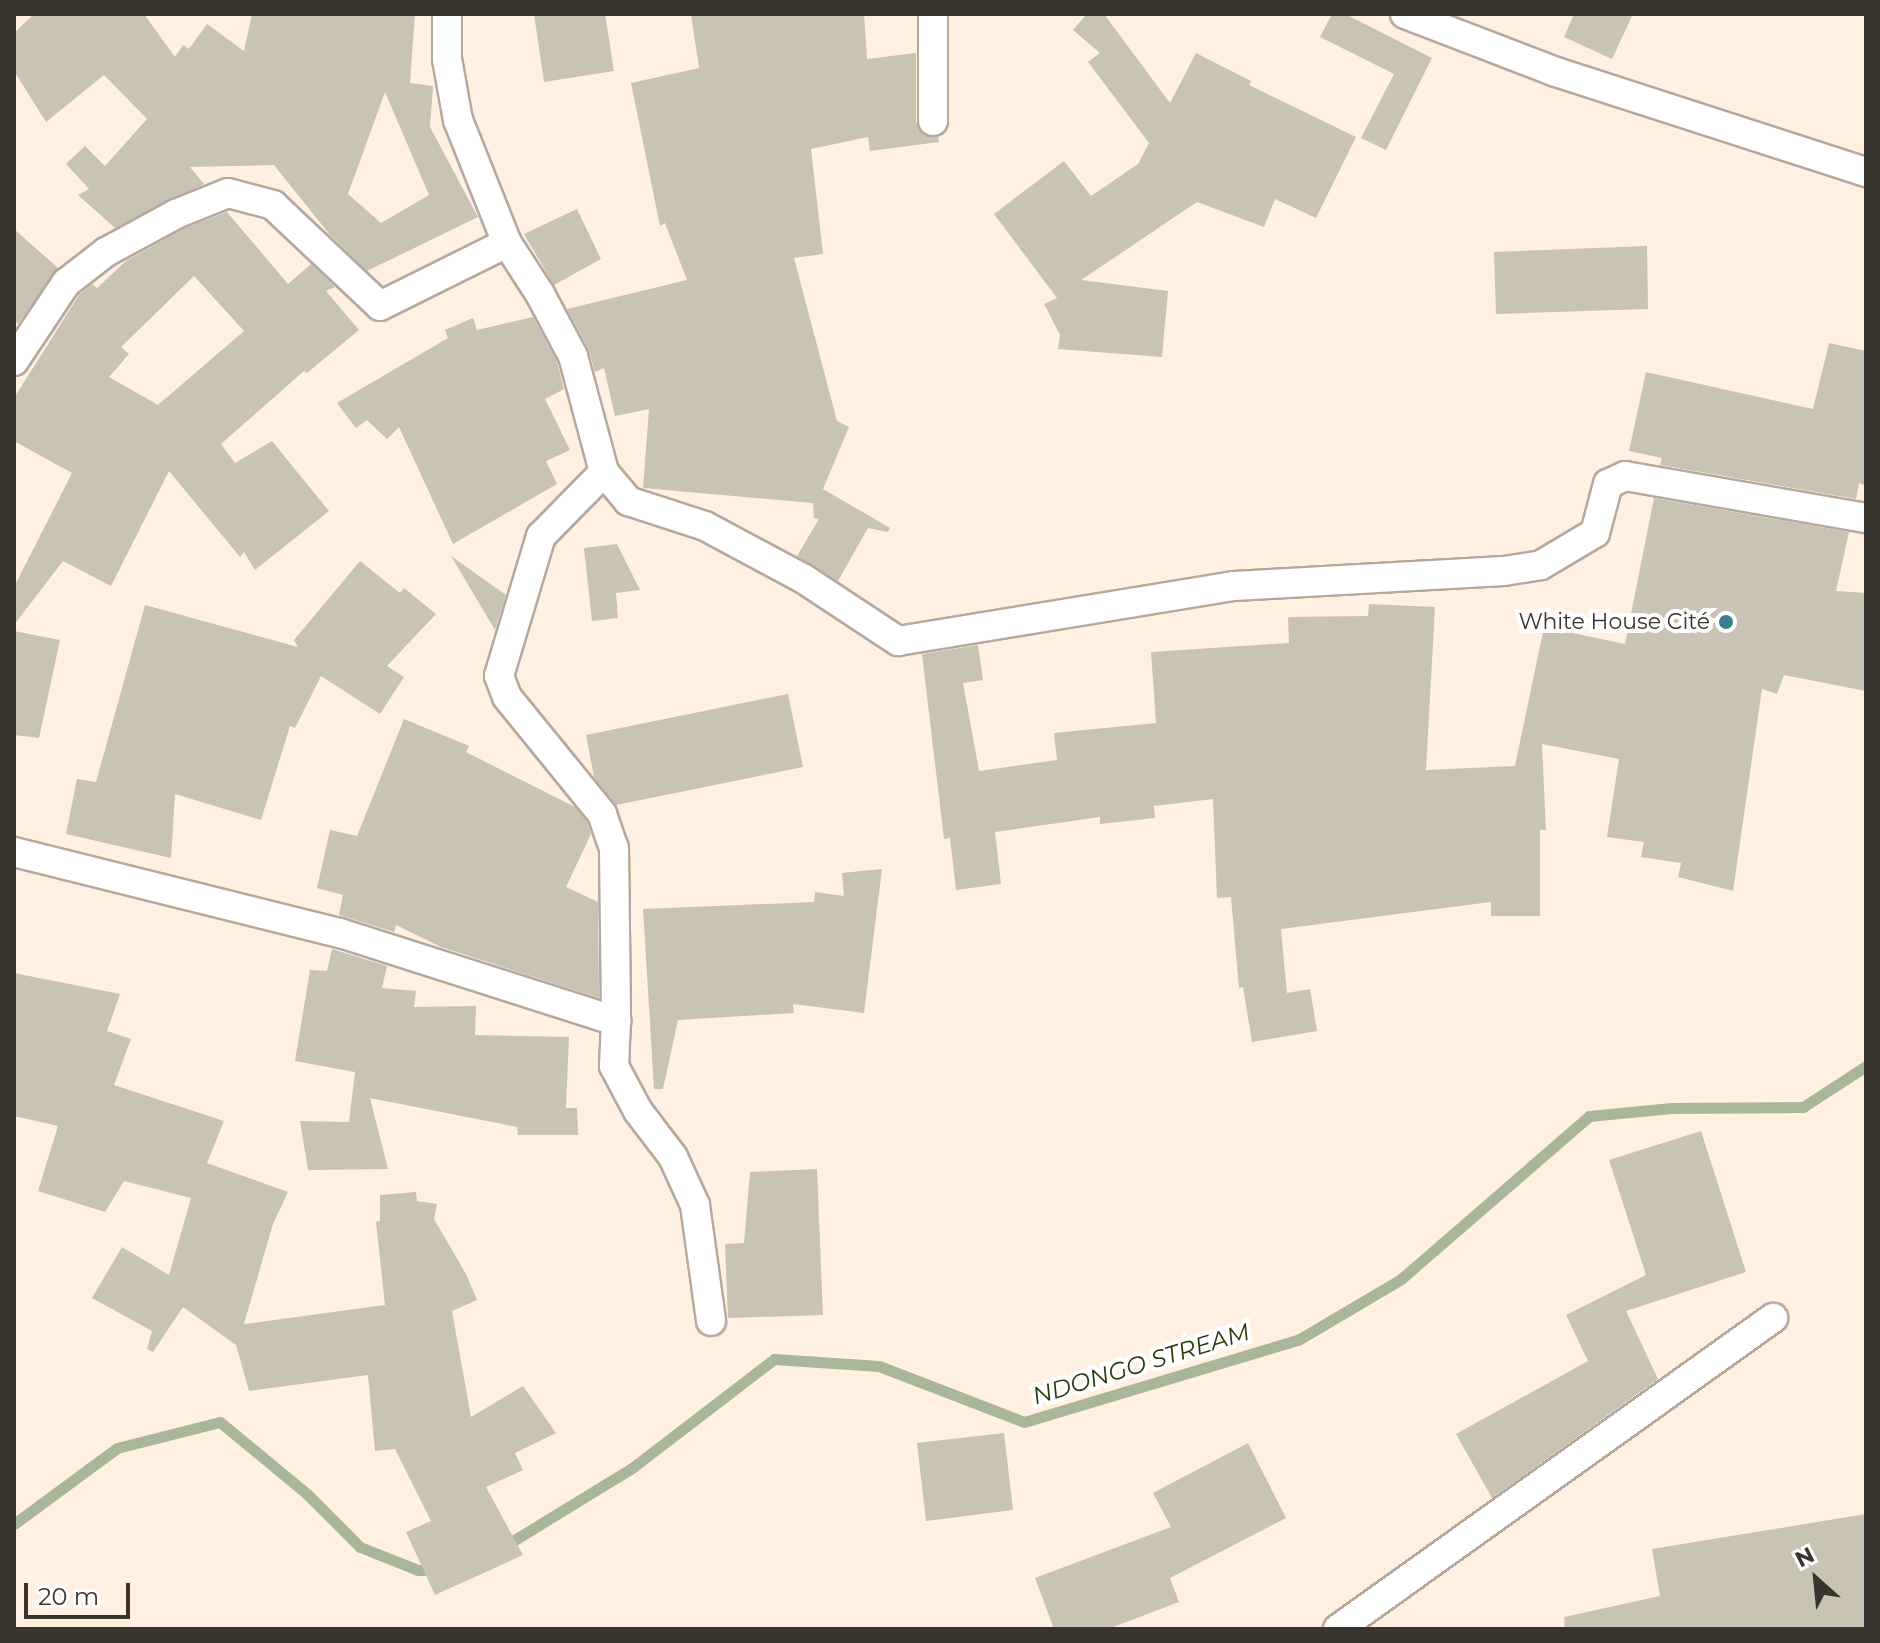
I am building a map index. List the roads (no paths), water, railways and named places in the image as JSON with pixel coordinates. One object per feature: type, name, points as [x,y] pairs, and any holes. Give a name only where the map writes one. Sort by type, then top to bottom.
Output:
[{"type":"street","points":[[447,14],[447,59],[458,120],[507,243],[540,294],[573,356],[604,472],[628,501],[705,526],[804,579],[898,641],[1234,586],[1504,571],[1541,565],[1595,533],[1608,484],[1625,476],[1866,518]]},
{"type":"street","points":[[933,14],[933,121]]},
{"type":"street","points":[[1405,14],[1556,72],[1866,172]]},
{"type":"street","points":[[14,361],[66,283],[106,252],[176,214],[228,193],[273,205],[380,306],[507,243]]},
{"type":"street","points":[[604,472],[541,536],[499,676],[507,697],[602,814],[614,848],[614,1066],[638,1111],[673,1157],[695,1205],[711,1321]]},
{"type":"street","points":[[14,852],[340,933],[616,1021]]},
{"type":"street","points":[[1348,1626],[1773,1318]]},
{"type":"waterway","name":"NDONGO STREAM","points":[[503,1547],[632,1468],[774,1359],[879,1366],[1024,1422],[1298,1340],[1401,1279],[1589,1116],[1672,1108],[1803,1107],[1866,1066]]},
{"type":"waterway","name":"NDONGO STREAM","points":[[14,1524],[117,1448],[220,1422],[307,1494],[360,1547],[418,1570],[437,1570]]},
{"type":"place","name":"White House Cité","points":[[1726,622]]}]
